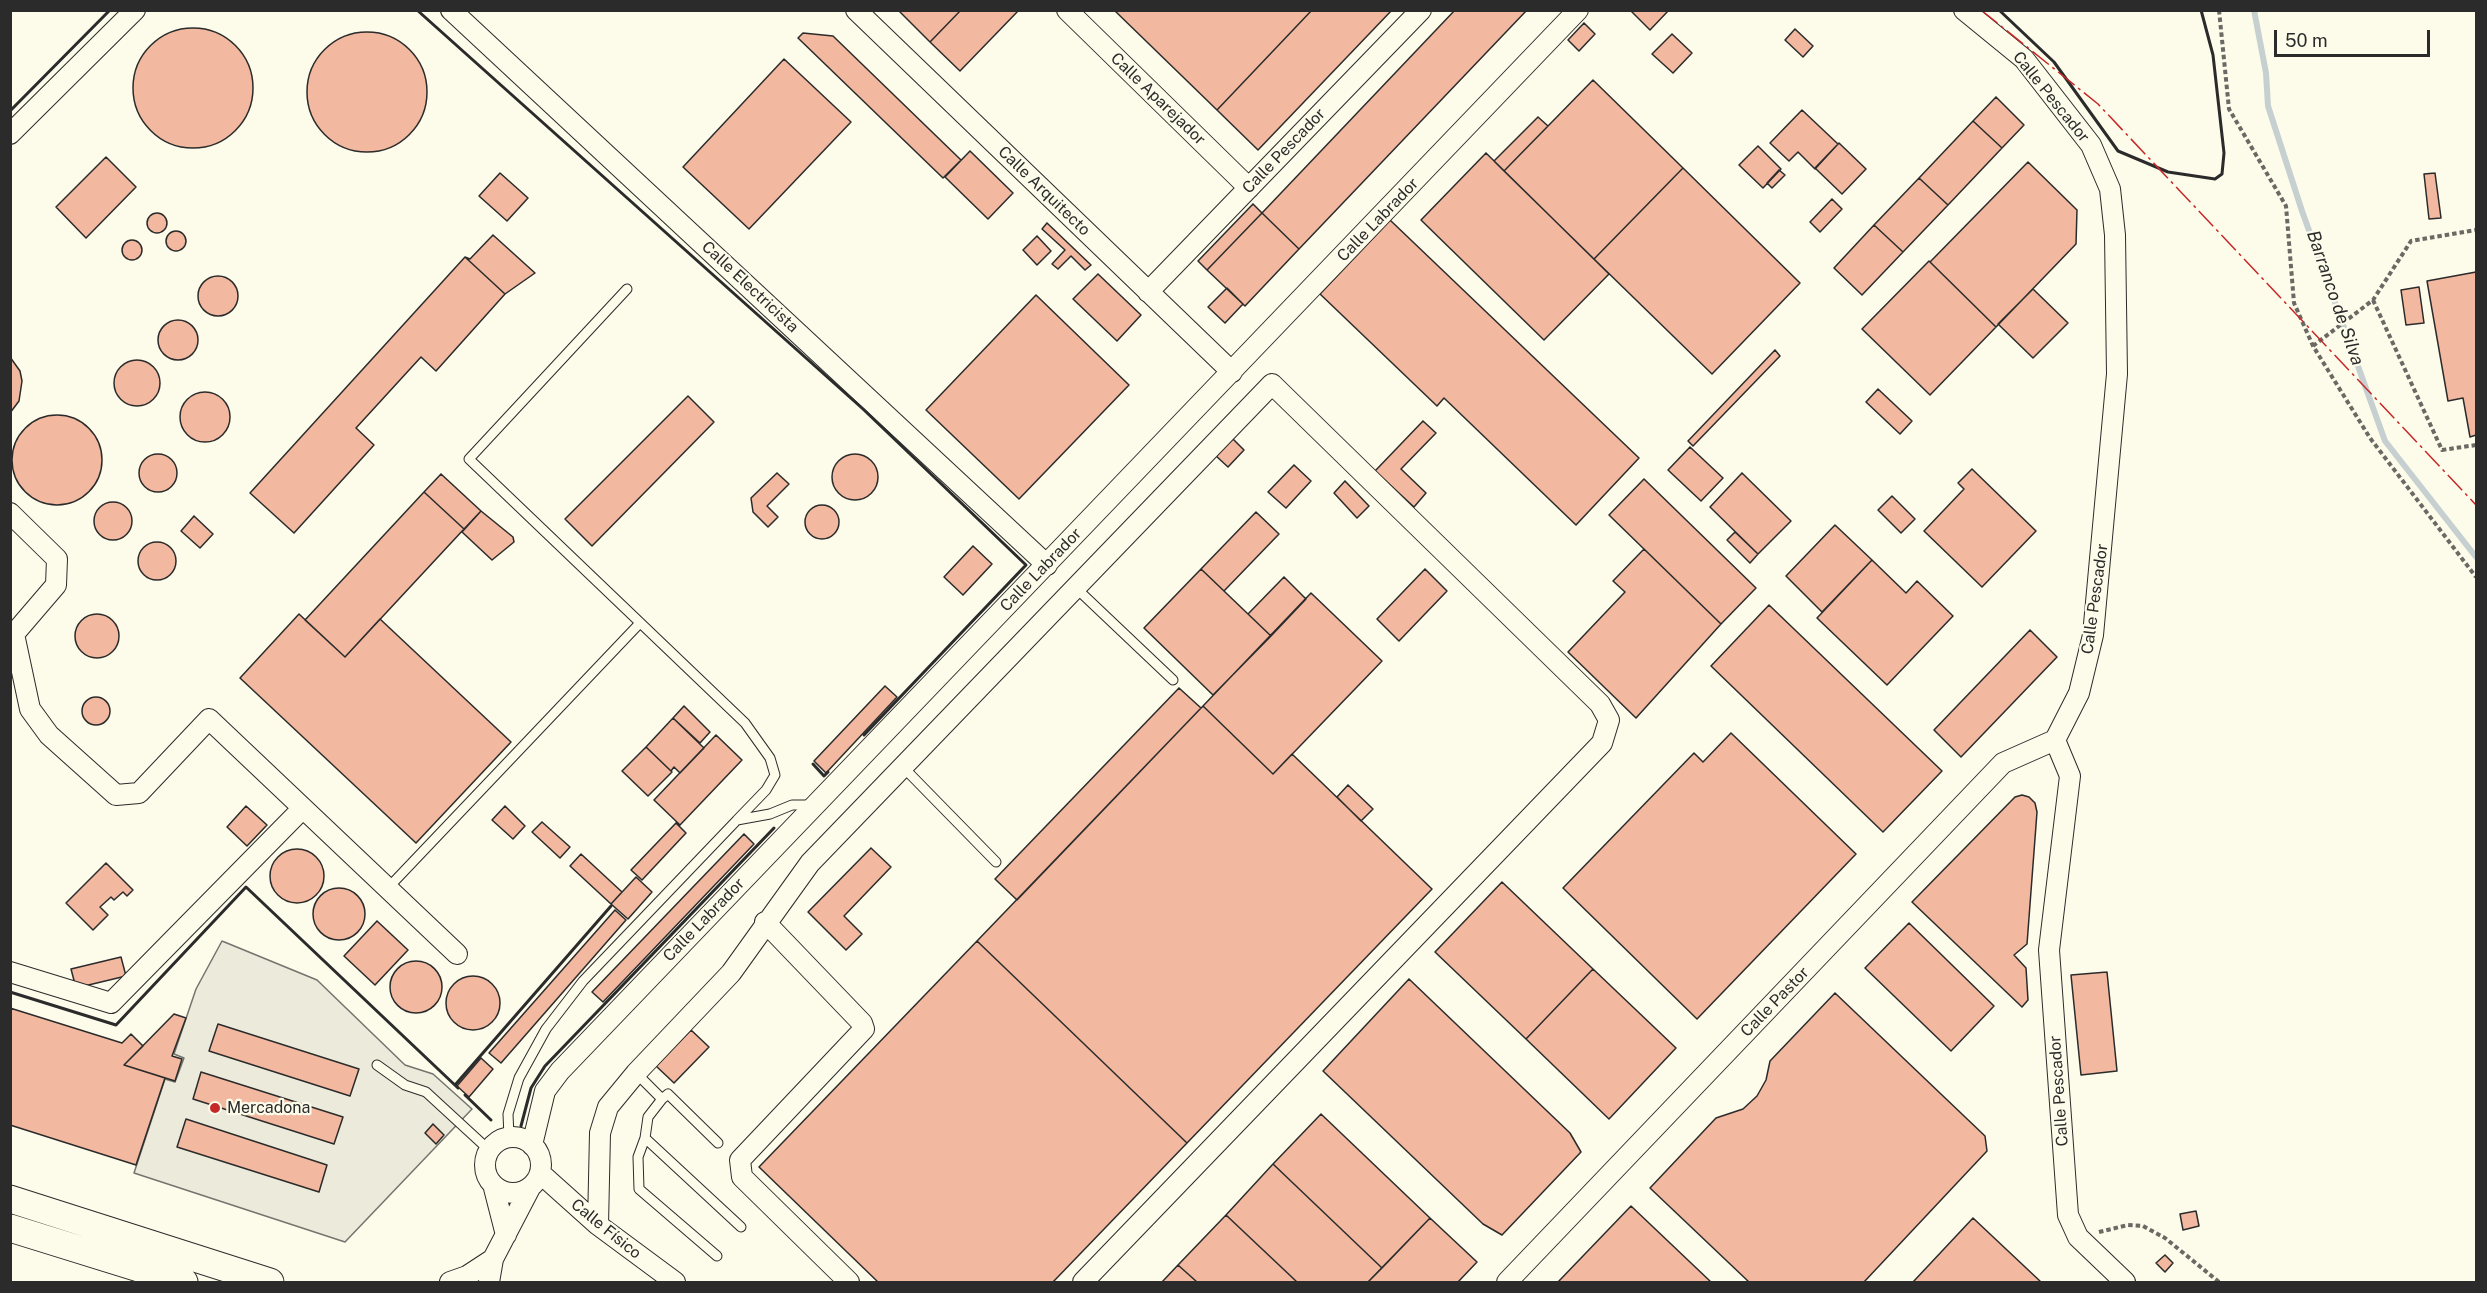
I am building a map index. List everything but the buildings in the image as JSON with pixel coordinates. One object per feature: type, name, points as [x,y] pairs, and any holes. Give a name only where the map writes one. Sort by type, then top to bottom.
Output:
[{"type":"street","points":[[10,134],[135,10]]},
{"type":"street","name":"Calle Electricista","points":[[451,10],[1047,565]]},
{"type":"street","name":"Calle Arquitecto","points":[[856,10],[1232,372]]},
{"type":"street","name":"Calle Aparejador","points":[[1067,10],[1249,188]]},
{"type":"street","name":"Calle Pescador","points":[[1148,292],[1420,10]]},
{"type":"street","name":"Calle Labrador","points":[[532,1145],[545,1091],[560,1071],[1578,10]]},
{"type":"street","name":"Calle Pescador","points":[[1964,10],[2024,59],[2091,145],[2110,189],[2115,235],[2117,374],[2104,537],[2093,635],[2079,693],[2055,740],[2070,776],[2049,950],[2068,1215],[2078,1237],[2125,1282]]},
{"type":"street","points":[[598,1226],[600,1133],[608,1107],[636,1073],[731,973],[765,922],[810,863],[1272,384],[1600,704],[1609,720],[1602,743],[1083,1282]]},
{"type":"street","points":[[10,513],[57,559],[56,585],[14,634],[30,709],[49,735],[116,795],[139,793],[209,719],[457,954]]},
{"type":"street","name":"Calle Pastor","points":[[1507,1282],[2003,763],[2055,740]]},
{"type":"street","points":[[10,972],[111,1003],[302,809]]},
{"type":"street","points":[[765,922],[862,1023],[864,1029],[740,1160],[742,1177],[849,1282]]},
{"type":"street","points":[[489,1282],[493,1259],[506,1235],[535,1181],[539,1155],[532,1145],[518,1137],[499,1140],[489,1150],[484,1163],[485,1172],[494,1188],[506,1235]]},
{"type":"street","points":[[494,1188],[512,1194],[535,1181]]},
{"type":"street","name":"Calle Físico","points":[[535,1181],[675,1282]]},
{"type":"street","points":[[10,1199],[270,1282]]},
{"type":"street","points":[[10,1228],[184,1282]]},
{"type":"street","points":[[450,1282],[467,1276],[493,1259]]},
{"type":"lane","points":[[508,1137],[508,1114],[519,1078],[546,1029],[582,981],[766,790],[775,775],[770,758],[745,723],[469,459],[627,290]]},
{"type":"lane","points":[[1076,588],[1173,680]]},
{"type":"lane","points":[[388,888],[640,623]]},
{"type":"lane","points":[[903,767],[996,862]]},
{"type":"lane","points":[[737,820],[770,814],[792,805],[815,805]]},
{"type":"lane","points":[[377,1065],[405,1085],[426,1092],[489,1150]]},
{"type":"lane","points":[[636,1073],[662,1099]]},
{"type":"lane","points":[[717,1143],[668,1094],[648,1117],[645,1138],[638,1156],[639,1189],[717,1256]]},
{"type":"lane","points":[[645,1138],[741,1227]]},
{"type":"path","points":[[2219,10],[2229,109],[2286,206],[2294,303],[2313,346],[2370,438],[2476,577]]},
{"type":"path","points":[[2313,346],[2373,300],[2411,242],[2476,230]]},
{"type":"path","points":[[2373,300],[2442,450],[2476,445]]},
{"type":"path","points":[[2078,1237],[2128,1225],[2144,1226],[2165,1238],[2219,1282]]},
{"type":"shaded area","points":[[222,941],[317,980],[405,1065],[433,1074],[472,1109],[345,1242],[134,1173],[165,1079],[175,1082],[184,1058],[174,1054],[196,989]]},
{"type":"waterway","name":"Barranco de Silva","points":[[2254,10],[2266,73],[2268,106],[2302,211],[2385,441],[2476,557]]},
{"type":"wall","points":[[10,111],[110,10]]},
{"type":"wall","points":[[417,10],[863,409],[1026,565],[864,735]]},
{"type":"wall","points":[[1999,10],[2054,62],[2118,151],[2168,172],[2215,179],[2222,174],[2224,153],[2213,55],[2201,10]]},
{"type":"wall","points":[[813,764],[824,776],[828,772]]},
{"type":"wall","points":[[521,1126],[531,1088],[545,1066],[774,828]]},
{"type":"wall","points":[[10,992],[116,1025],[246,887],[458,1088]]},
{"type":"wall","points":[[455,1085],[611,906]]},
{"type":"wall","points":[[465,1095],[491,1120]]},
{"type":"power","points":[[1981,10],[2098,104],[2476,505]]},
{"type":"place","name":"Mercadona","points":[[215,1108]]}]
